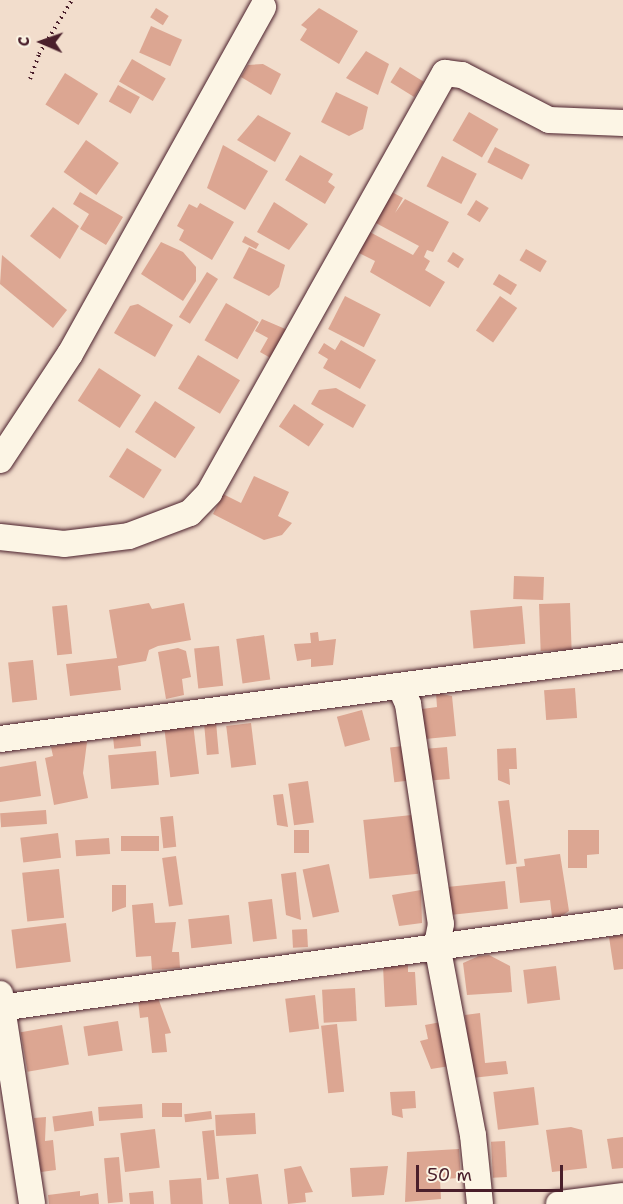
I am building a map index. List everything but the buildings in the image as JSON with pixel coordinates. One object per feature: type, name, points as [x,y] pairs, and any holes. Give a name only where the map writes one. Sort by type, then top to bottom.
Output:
[{"type":"street","points":[[0,460],[70,354],[263,7]]},
{"type":"street","points":[[0,537],[63,544],[129,536],[190,513],[209,493],[445,73],[462,75],[549,120],[623,123]]},
{"type":"street","points":[[0,739],[623,656]]},
{"type":"street","points":[[400,686],[408,704],[441,924],[437,945],[473,1135],[480,1204]]},
{"type":"street","points":[[32,1204],[1,1003],[623,921]]},
{"type":"street","points":[[559,1204],[623,1196]]},
{"type":"path","points":[[30,79],[39,54],[72,0]]}]
